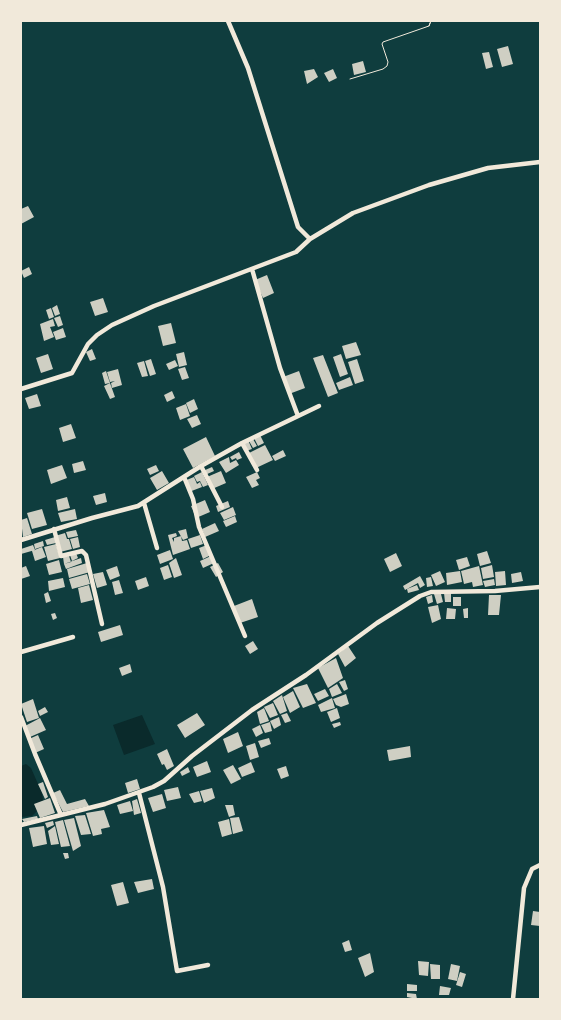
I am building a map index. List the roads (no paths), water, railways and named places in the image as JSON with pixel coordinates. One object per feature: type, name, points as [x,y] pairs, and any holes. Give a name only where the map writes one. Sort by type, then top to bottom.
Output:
[{"type":"street","points":[[228,21],[248,68],[298,227],[310,239]]},
{"type":"street","points":[[21,390],[72,373],[88,344],[112,325],[154,306],[296,252],[310,239],[353,213],[429,185],[488,168],[540,162]]},
{"type":"street","points":[[252,269],[280,368],[298,416]]},
{"type":"street","points":[[21,540],[138,506],[201,466],[242,443],[320,406]]},
{"type":"street","points":[[242,443],[257,470]]},
{"type":"street","points":[[201,466],[222,507]]},
{"type":"street","points":[[184,477],[193,499],[199,527],[245,636]]},
{"type":"street","points":[[144,503],[157,548]]},
{"type":"street","points":[[54,529],[61,556],[82,551],[86,555],[102,624]]},
{"type":"street","points":[[21,824],[105,804],[139,793],[164,781],[192,756],[252,710],[306,675],[377,623],[420,596],[431,592],[496,591],[540,587]]},
{"type":"street","points":[[21,652],[74,637]]},
{"type":"street","points":[[21,717],[34,754],[61,815]]},
{"type":"street","points":[[139,793],[163,887],[177,971],[208,965]]},
{"type":"street","points":[[513,999],[524,888],[532,869],[540,865]]},
{"type":"water","points":[[142,715],[155,744],[124,755],[113,725]]},
{"type":"water","points":[[26,764],[31,768],[42,793],[43,801],[42,806],[32,816],[21,817],[21,766]]}]
